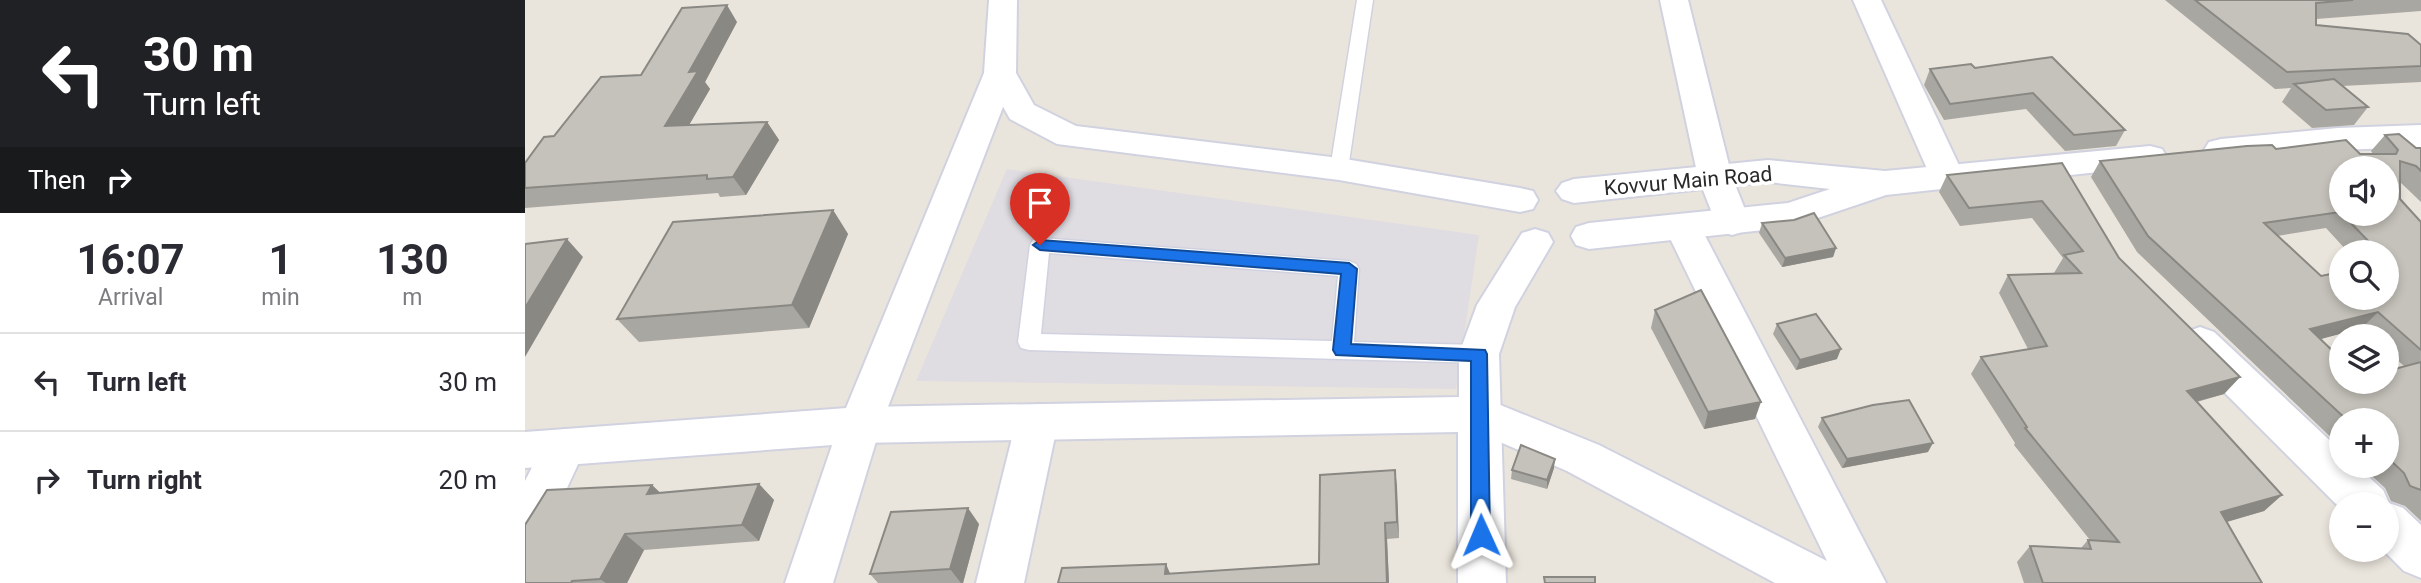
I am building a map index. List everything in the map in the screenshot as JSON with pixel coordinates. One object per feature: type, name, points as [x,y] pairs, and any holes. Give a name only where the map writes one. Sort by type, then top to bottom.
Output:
[{"type":"street","points":[[809,583],[860,425],[1000,73],[1003,0]]},
{"type":"street","points":[[1674,0],[1716,177],[1732,222]]},
{"type":"street","points":[[1867,0],[1948,178]]},
{"type":"street","points":[[1000,73],[1021,112],[1069,136],[1339,169],[1520,200]]},
{"type":"street","name":"Kovvur Main Road","points":[[1574,191],[1768,171],[1885,183],[1948,178],[2073,181],[2338,139],[2421,136]]},
{"type":"street","points":[[2338,139],[2354,156]]},
{"type":"street","name":"Kovvur Main Road","points":[[1589,236],[1791,215],[1885,183]]},
{"type":"street","points":[[1552,187],[1574,191],[1586,197],[1595,207],[1598,217],[1596,227],[1589,236],[1564,246],[1535,242],[1516,226],[1514,208],[1520,200],[1539,189],[1552,187]]},
{"type":"street","points":[[1683,228],[1862,583]]},
{"type":"street","points":[[1482,583],[1479,354],[1496,305],[1535,242]]},
{"type":"street","points":[[2178,321],[2355,492]]},
{"type":"street","points":[[525,529],[545,448],[860,425],[1478,414],[1583,458],[1821,583]]},
{"type":"street","points":[[1000,583],[1037,422]]},
{"type":"street","points":[[2399,535],[2421,556]]},
{"type":"street","points":[[2416,583],[2421,566]]},
{"type":"lane","points":[[1339,169],[1365,0]]},
{"type":"lane","points":[[1342,350],[1349,269],[1040,245],[1029,342],[1479,354]]},
{"type":"shaded area","points":[[1007,169],[1479,235],[1456,389],[916,381]]},
{"type":"building","points":[[2195,0],[2353,0],[2316,3],[2316,25],[2408,34],[2421,45],[2421,66],[2287,72]]},
{"type":"building","points":[[727,5],[689,72],[698,71],[665,126],[767,122],[733,177],[707,179],[707,175],[525,188],[525,163],[544,137],[554,136],[601,77],[641,75],[682,8]]},
{"type":"building","points":[[2052,57],[2125,130],[2074,135],[2033,93],[1950,104],[1930,69],[1971,64],[1975,68]]},
{"type":"building","points":[[2334,79],[2368,107],[2326,110],[2294,84]]},
{"type":"building","points":[[2399,134],[2416,148],[2421,148],[2421,171],[2416,166],[2400,161],[2400,199],[2421,222],[2421,350],[2399,331],[2399,324],[2392,324],[2378,312],[2310,329],[2329,347],[2329,394],[2399,394],[2399,368],[2421,362],[2421,490],[2410,486],[2399,468],[2399,408],[2334,408],[2148,236],[2100,161],[2247,146],[2272,145],[2276,149],[2346,140],[2360,154],[2396,154],[2398,150],[2385,135]],"holes":[[[2329,156],[2399,156],[2399,226],[2354,226],[2367,240],[2399,240],[2399,310],[2329,310],[2329,274],[2321,276],[2264,223],[2329,214]]]},
{"type":"building","points":[[2062,163],[2119,258],[2240,377],[2187,391],[2282,495],[2221,512],[2262,583],[2043,583],[2030,546],[2091,549],[2088,540],[2119,542],[2025,428],[2027,427],[1981,357],[2047,346],[2008,275],[2081,273],[2064,255],[2083,251],[2042,201],[1969,208],[1947,175]]},
{"type":"building","points":[[833,210],[792,305],[617,319],[673,222]]},
{"type":"building","points":[[1814,213],[1836,248],[1785,258],[1762,223],[1794,220]]},
{"type":"building","points":[[567,239],[525,308],[525,244]]},
{"type":"building","points":[[1701,290],[1761,402],[1708,412],[1655,310]]},
{"type":"building","points":[[1816,314],[1841,349],[1800,360],[1777,324]]},
{"type":"building","points":[[1909,400],[1933,443],[1847,459],[1822,418],[1873,405]]},
{"type":"building","points":[[1521,445],[1555,459],[1547,480],[1512,470]]},
{"type":"building","points":[[1395,470],[1397,522],[1385,523],[1387,583],[1058,583],[1062,568],[1166,564],[1165,574],[1319,564],[1320,475]]},
{"type":"building","points":[[759,484],[742,525],[625,534],[600,579],[571,583],[525,583],[525,525],[547,490],[652,485],[647,494]]},
{"type":"building","points":[[968,508],[950,569],[870,574],[891,512]]},
{"type":"building","points":[[1544,577],[1595,577],[1595,583],[1545,583]]},
{"type":"route","points":[[1040,245],[1349,269],[1342,350],[1479,354],[1481,535]]}]
